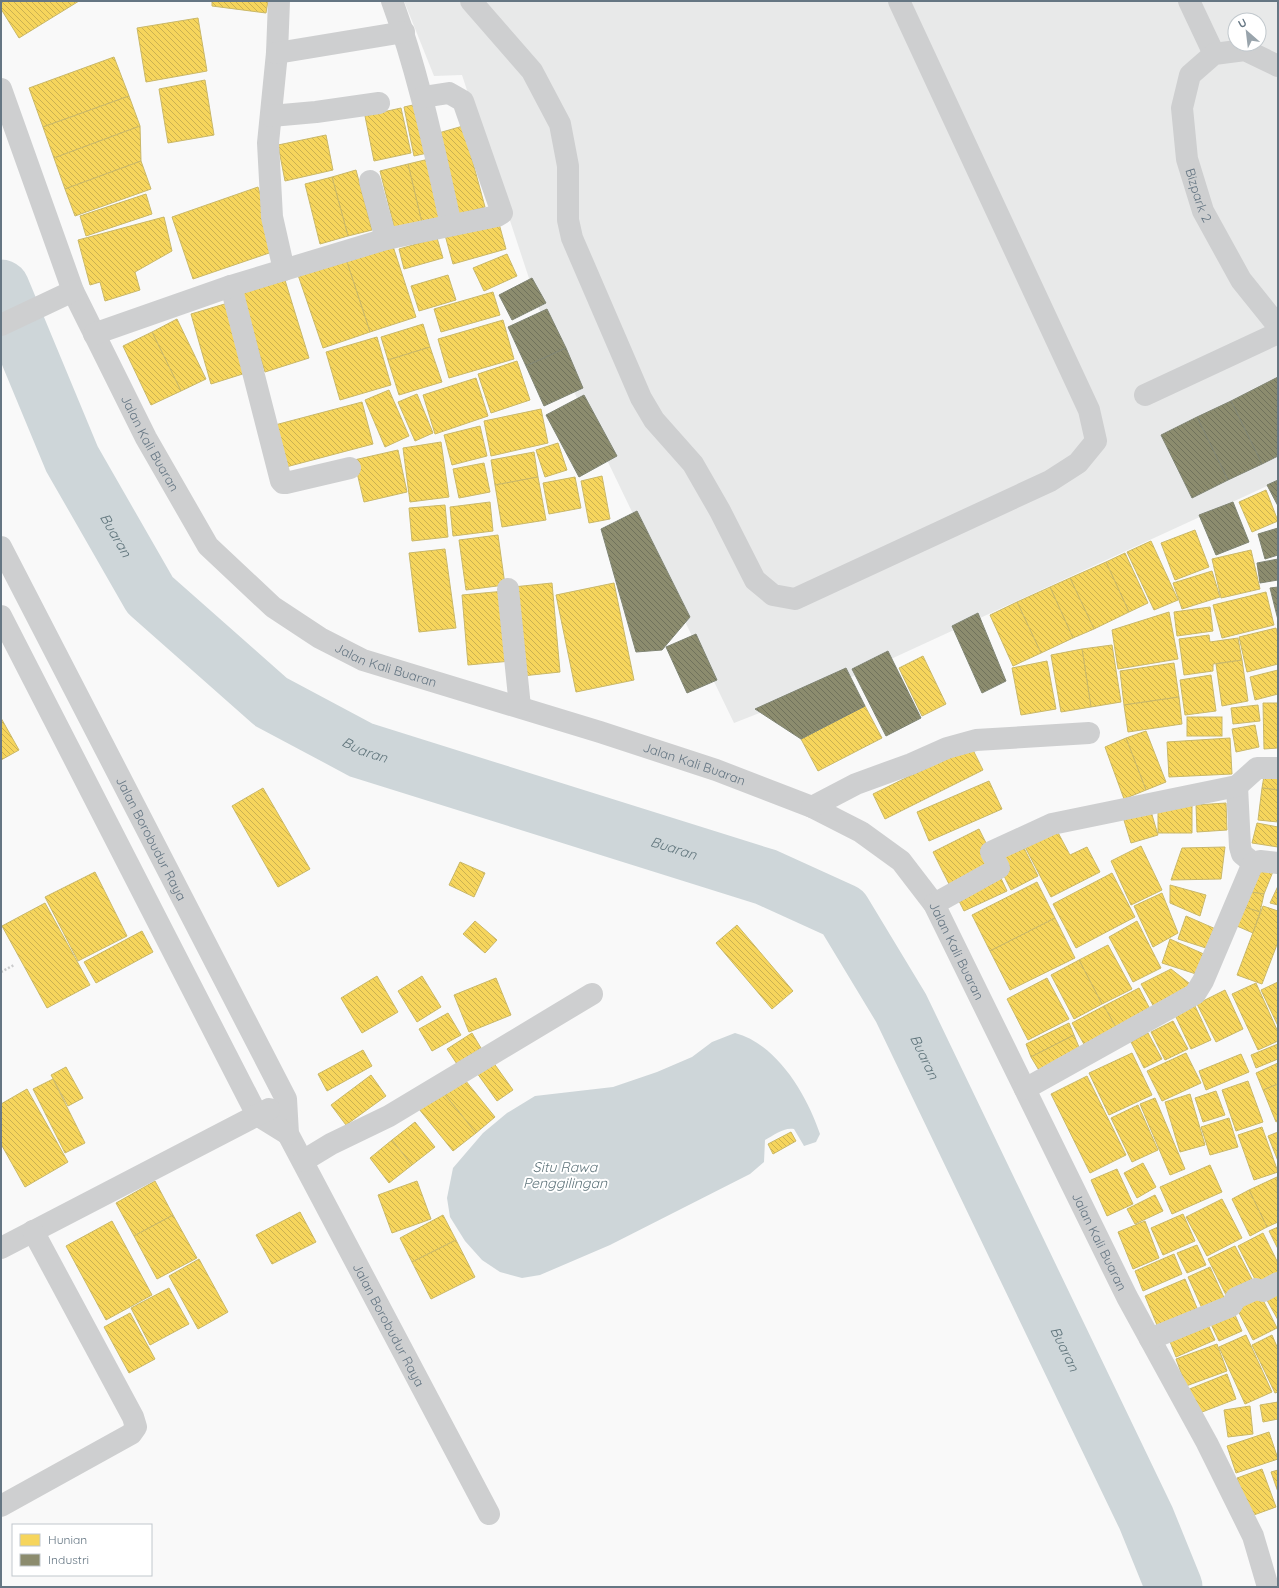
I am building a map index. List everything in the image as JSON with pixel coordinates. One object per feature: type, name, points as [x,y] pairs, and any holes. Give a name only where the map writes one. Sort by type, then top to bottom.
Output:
[{"type":"street","points":[[279,1],[277,53],[268,143],[272,217],[284,270]]},
{"type":"street","points":[[392,1],[404,32],[423,96],[451,225]]},
{"type":"street","points":[[471,1],[532,71],[560,124],[568,166],[568,220],[572,238],[641,398],[654,420],[693,464],[714,500],[755,580],[773,595],[795,598],[1050,481],[1078,464],[1096,441],[1089,410],[899,1]]},
{"type":"street","points":[[1189,1],[1214,54],[1245,50],[1278,66]]},
{"type":"street","points":[[277,53],[404,32]]},
{"type":"street","name":"Bizpark 2","points":[[1214,54],[1190,75],[1182,108],[1187,159],[1203,211],[1241,280],[1278,326]]},
{"type":"street","name":"Jalan Kali Buaran","points":[[1,89],[65,294],[94,334],[146,438],[208,546],[273,607],[320,638],[363,660],[600,732],[716,770],[812,807],[861,832],[901,861],[934,904],[1150,1339],[1207,1443],[1253,1536],[1268,1587]]},
{"type":"street","points":[[94,334],[231,286],[386,239],[497,216],[502,213],[502,207],[463,101],[449,93],[423,96]]},
{"type":"street","points":[[271,116],[379,103]]},
{"type":"street","points":[[370,181],[386,239]]},
{"type":"street","points":[[231,286],[281,481],[286,483],[350,468]]},
{"type":"street","points":[[1,324],[65,294]]},
{"type":"street","points":[[1145,395],[1278,334]]},
{"type":"street","name":"Jalan Borobudur Raya","points":[[1,547],[286,1099],[288,1134],[489,1514]]},
{"type":"street","points":[[508,589],[520,707]]},
{"type":"street","points":[[1,616],[257,1115]]},
{"type":"street","points":[[59,730],[88,716]]},
{"type":"street","points":[[812,807],[856,784],[912,764],[948,748],[976,740],[1089,732]]},
{"type":"street","points":[[934,904],[999,868],[991,852],[1052,824],[1237,786],[1257,768],[1278,768]]},
{"type":"street","points":[[1237,786],[1240,847],[1242,854],[1253,863]]},
{"type":"street","points":[[1025,1089],[1195,994],[1203,981],[1253,863],[1260,860],[1278,863]]},
{"type":"street","points":[[169,944],[198,929]]},
{"type":"street","points":[[303,1161],[331,1144],[390,1116],[592,994]]},
{"type":"street","points":[[1,1248],[286,1099]]},
{"type":"street","name":"Jalan Borobudur Raya","points":[[257,1115],[288,1134]]},
{"type":"street","points":[[1,1506],[131,1434],[136,1426],[133,1417],[34,1230]]},
{"type":"street","points":[[1150,1339],[1231,1306],[1236,1298],[1256,1289],[1263,1291],[1278,1283]]},
{"type":"path","points":[[1,972],[14,965]]},
{"type":"shaded area","points":[[404,1],[1278,1],[1278,481],[854,676],[734,723],[550,342],[462,75],[434,76]]},
{"type":"water","name":"Situ Rawa Penggilingan","points":[[735,1033],[750,1039],[764,1048],[788,1073],[807,1103],[814,1119],[820,1134],[816,1142],[804,1146],[794,1129],[787,1129],[779,1132],[765,1140],[764,1162],[750,1174],[610,1245],[540,1275],[522,1278],[500,1272],[482,1260],[465,1241],[450,1217],[447,1198],[453,1168],[483,1133],[507,1113],[535,1096],[613,1087],[657,1072],[692,1057],[712,1042]]},
{"type":"building: Hunian","points":[[1,1],[79,1],[19,38],[1,9]]},
{"type":"building: Hunian","points":[[212,1],[268,1],[266,13],[212,6]]},
{"type":"building: Hunian","points":[[198,18],[207,71],[146,82],[137,28]]},
{"type":"building: Hunian","points":[[114,57],[129,96],[43,127],[29,88]]},
{"type":"building: Hunian","points":[[205,80],[214,135],[168,143],[159,89]]},
{"type":"building: Hunian","points":[[129,96],[140,126],[54,158],[43,127]]},
{"type":"building: Hunian","points":[[422,103],[432,152],[414,156],[404,107]]},
{"type":"building: Hunian","points":[[401,108],[411,153],[374,161],[365,116]]},
{"type":"building: Hunian","points":[[140,126],[141,161],[65,189],[54,158]]},
{"type":"building: Hunian","points":[[463,126],[485,207],[456,215],[435,134]]},
{"type":"building: Hunian","points":[[326,135],[333,170],[285,181],[278,145]]},
{"type":"building: Hunian","points":[[429,159],[444,222],[423,227],[408,164]]},
{"type":"building: Hunian","points":[[141,161],[151,189],[75,216],[65,189]]},
{"type":"building: Hunian","points":[[408,164],[423,227],[396,234],[380,171]]},
{"type":"building: Hunian","points":[[356,170],[372,230],[348,236],[332,177]]},
{"type":"building: Hunian","points":[[332,177],[348,236],[320,244],[305,184]]},
{"type":"building: Hunian","points":[[258,187],[278,250],[193,279],[172,217]]},
{"type":"building: Hunian","points":[[146,194],[152,214],[86,236],[80,216]]},
{"type":"building: Hunian","points":[[164,217],[172,251],[135,272],[140,290],[105,301],[100,282],[90,285],[78,240]]},
{"type":"building: Hunian","points":[[498,220],[506,249],[453,264],[445,235]]},
{"type":"building: Hunian","points":[[437,238],[443,258],[404,269],[399,249]]},
{"type":"building: Hunian","points":[[391,240],[416,317],[370,332],[345,256]]},
{"type":"building: Hunian","points":[[507,254],[517,276],[484,291],[473,268]]},
{"type":"building: Hunian","points":[[345,256],[370,332],[323,348],[297,272]]},
{"type":"building: Hunian","points":[[448,275],[456,300],[419,311],[411,286]]},
{"type":"building: Hunian","points":[[284,277],[309,358],[265,372],[240,291]]},
{"type":"building: Hunian","points":[[493,292],[500,315],[441,332],[434,309]]},
{"type":"building: Hunian","points":[[228,303],[249,372],[211,384],[191,314]]},
{"type":"building: Hunian","points":[[177,319],[206,379],[181,391],[152,332]]},
{"type":"building: Hunian","points":[[503,320],[514,359],[449,378],[438,339]]},
{"type":"building: Hunian","points":[[423,324],[430,347],[388,360],[381,337]]},
{"type":"building: Hunian","points":[[152,332],[181,391],[151,405],[123,346]]},
{"type":"building: Hunian","points":[[377,337],[391,385],[340,400],[326,352]]},
{"type":"building: Hunian","points":[[430,347],[442,382],[399,395],[388,360]]},
{"type":"building: Hunian","points":[[517,361],[530,400],[491,413],[478,374]]},
{"type":"building: Hunian","points":[[476,378],[488,416],[435,434],[423,395]]},
{"type":"building: Hunian","points":[[389,390],[409,436],[385,447],[365,400]]},
{"type":"building: Hunian","points":[[417,394],[433,433],[415,441],[398,402]]},
{"type":"building: Hunian","points":[[362,402],[373,444],[286,467],[275,425]]},
{"type":"building: Hunian","points":[[541,409],[548,443],[491,456],[484,421]]},
{"type":"building: Hunian","points":[[480,426],[487,456],[452,465],[444,435]]},
{"type":"building: Hunian","points":[[441,442],[449,497],[410,502],[403,448]]},
{"type":"building: Hunian","points":[[558,443],[567,470],[545,477],[536,450]]},
{"type":"building: Hunian","points":[[398,450],[407,492],[364,502],[354,460]]},
{"type":"building: Hunian","points":[[534,452],[538,477],[495,485],[491,460]]},
{"type":"building: Hunian","points":[[484,463],[490,492],[459,498],[453,469]]},
{"type":"building: Hunian","points":[[602,476],[610,519],[589,523],[581,481]]},
{"type":"building: Hunian","points":[[538,477],[546,520],[502,527],[495,485]]},
{"type":"building: Hunian","points":[[575,477],[581,508],[549,514],[543,483]]},
{"type":"building: Hunian","points":[[1266,490],[1278,521],[1252,532],[1239,502]]},
{"type":"building: Hunian","points":[[490,502],[493,531],[453,536],[450,507]]},
{"type":"building: Hunian","points":[[445,505],[448,537],[412,541],[409,508]]},
{"type":"building: Hunian","points":[[1195,530],[1209,567],[1175,580],[1161,543]]},
{"type":"building: Hunian","points":[[498,535],[505,585],[466,590],[459,540]]},
{"type":"building: Hunian","points":[[1151,541],[1178,600],[1154,610],[1127,552]]},
{"type":"building: Hunian","points":[[445,549],[456,628],[419,632],[409,553]]},
{"type":"building: Hunian","points":[[1251,550],[1260,589],[1221,598],[1212,559]]},
{"type":"building: Hunian","points":[[1125,553],[1148,603],[1129,612],[1106,562]]},
{"type":"building: Hunian","points":[[1106,562],[1129,612],[1094,629],[1070,578]]},
{"type":"building: Hunian","points":[[1212,571],[1220,597],[1182,609],[1173,583]]},
{"type":"building: Hunian","points":[[1070,578],[1094,629],[1073,638],[1050,587]]},
{"type":"building: Hunian","points":[[552,583],[560,672],[522,676],[513,587]]},
{"type":"building: Hunian","points":[[614,583],[634,680],[576,692],[556,595]]},
{"type":"building: Hunian","points":[[1050,587],[1073,638],[1041,653],[1017,602]]},
{"type":"building: Hunian","points":[[505,591],[511,661],[468,665],[462,595]]},
{"type":"building: Hunian","points":[[1266,592],[1274,625],[1222,638],[1213,605]]},
{"type":"building: Hunian","points":[[1017,602],[1041,653],[1013,666],[990,615]]},
{"type":"building: Hunian","points":[[1210,607],[1213,631],[1177,636],[1174,612]]},
{"type":"building: Hunian","points":[[1169,612],[1178,659],[1118,669],[1112,630]]},
{"type":"building: Hunian","points":[[1276,628],[1278,636],[1278,664],[1247,672],[1239,637]]},
{"type":"building: Hunian","points":[[1209,635],[1210,642],[1238,638],[1242,660],[1213,664],[1213,671],[1184,675],[1179,639]]},
{"type":"building: Hunian","points":[[1112,645],[1121,702],[1091,707],[1082,649]]},
{"type":"building: Hunian","points":[[1082,649],[1091,707],[1061,712],[1051,655]]},
{"type":"building: Hunian","points":[[923,656],[946,704],[922,716],[899,668]]},
{"type":"building: Hunian","points":[[1242,660],[1248,701],[1222,706],[1216,664]]},
{"type":"building: Hunian","points":[[1047,661],[1056,709],[1021,715],[1012,668]]},
{"type":"building: Hunian","points":[[1174,663],[1179,697],[1124,705],[1120,671]]},
{"type":"building: Hunian","points":[[1278,670],[1278,694],[1255,700],[1250,677]]},
{"type":"building: Hunian","points":[[1211,675],[1216,711],[1185,715],[1180,680]]},
{"type":"building: Hunian","points":[[1179,697],[1182,724],[1128,732],[1124,705]]},
{"type":"building: Hunian","points":[[1263,703],[1278,703],[1278,748],[1264,749]]},
{"type":"building: Hunian","points":[[1258,705],[1260,721],[1233,724],[1231,708]]},
{"type":"building: Hunian","points":[[865,706],[882,738],[818,771],[801,739]]},
{"type":"building: Hunian","points":[[1187,717],[1222,717],[1222,736],[1187,736]]},
{"type":"building: Hunian","points":[[1,718],[19,750],[1,760]]},
{"type":"building: Hunian","points":[[1255,725],[1259,747],[1236,752],[1232,729]]},
{"type":"building: Hunian","points":[[1146,731],[1166,782],[1146,790],[1126,738]]},
{"type":"building: Hunian","points":[[1126,738],[1146,790],[1124,799],[1105,747]]},
{"type":"building: Hunian","points":[[1230,738],[1232,774],[1169,777],[1167,742]]},
{"type":"building: Hunian","points":[[971,746],[983,770],[885,819],[873,794]]},
{"type":"building: Hunian","points":[[1265,770],[1278,772],[1278,790],[1262,788]]},
{"type":"building: Hunian","points":[[989,781],[1002,809],[929,841],[917,812]]},
{"type":"building: Hunian","points":[[263,788],[310,869],[278,887],[232,806]]},
{"type":"building: Hunian","points":[[1262,788],[1278,790],[1278,822],[1258,820]]},
{"type":"building: Hunian","points":[[1192,803],[1192,833],[1158,833],[1158,804]]},
{"type":"building: Hunian","points":[[1226,803],[1227,830],[1197,832],[1196,805]]},
{"type":"building: Hunian","points":[[1150,808],[1158,835],[1131,843],[1123,817]]},
{"type":"building: Hunian","points":[[1257,823],[1278,827],[1278,847],[1252,843]]},
{"type":"building: Hunian","points":[[1055,827],[1070,855],[1087,847],[1100,872],[1051,897],[1023,843]]},
{"type":"building: Hunian","points":[[979,829],[997,865],[951,888],[933,852]]},
{"type":"building: Hunian","points":[[1021,842],[1038,876],[1011,890],[994,856]]},
{"type":"building: Hunian","points":[[1141,846],[1162,890],[1131,905],[1111,861]]},
{"type":"building: Hunian","points":[[1225,847],[1221,879],[1171,880],[1182,848]]},
{"type":"building: Hunian","points":[[460,862],[485,873],[474,897],[449,885]]},
{"type":"building: Hunian","points":[[1257,865],[1274,869],[1264,894],[1245,891]]},
{"type":"building: Hunian","points":[[95,872],[127,936],[78,961],[45,897]]},
{"type":"building: Hunian","points":[[998,872],[1007,891],[964,911],[955,893]]},
{"type":"building: Hunian","points":[[1112,873],[1135,917],[1076,948],[1053,904]]},
{"type":"building: Hunian","points":[[1037,882],[1055,918],[990,951],[972,915]]},
{"type":"building: Hunian","points":[[1170,885],[1206,895],[1200,916],[1170,903]]},
{"type":"building: Hunian","points":[[1278,886],[1278,905],[1270,903]]},
{"type":"building: Hunian","points":[[1245,891],[1264,894],[1260,912],[1238,905]]},
{"type":"building: Hunian","points":[[1162,893],[1178,933],[1153,947],[1134,906]]},
{"type":"building: Hunian","points":[[45,903],[90,985],[47,1008],[2,926]]},
{"type":"building: Hunian","points":[[1238,905],[1260,912],[1253,933],[1230,923]]},
{"type":"building: Hunian","points":[[1263,906],[1278,911],[1278,942],[1262,984],[1237,975]]},
{"type":"building: Hunian","points":[[1186,916],[1218,930],[1209,949],[1178,939]]},
{"type":"building: Hunian","points":[[1055,918],[1075,958],[1010,990],[990,951]]},
{"type":"building: Hunian","points":[[475,921],[497,940],[485,953],[463,934]]},
{"type":"building: Hunian","points":[[1137,921],[1161,968],[1133,982],[1109,937]]},
{"type":"building: Hunian","points":[[737,925],[793,991],[772,1009],[716,943]]},
{"type":"building: Hunian","points":[[142,931],[153,952],[96,983],[84,962]]},
{"type":"building: Hunian","points":[[1170,939],[1206,955],[1196,974],[1162,963]]},
{"type":"building: Hunian","points":[[1108,945],[1132,989],[1102,1004],[1079,960]]},
{"type":"building: Hunian","points":[[1079,960],[1102,1004],[1074,1019],[1051,975]]},
{"type":"building: Hunian","points":[[1171,969],[1194,987],[1154,1007],[1141,984]]},
{"type":"building: Hunian","points":[[377,976],[398,1012],[362,1033],[341,998]]},
{"type":"building: Hunian","points":[[422,976],[441,1007],[417,1022],[398,991]]},
{"type":"building: Hunian","points":[[496,978],[511,1015],[469,1032],[454,995]]},
{"type":"building: Hunian","points":[[1047,978],[1069,1019],[1028,1040],[1007,999]]},
{"type":"building: Hunian","points":[[1278,982],[1278,1026],[1261,990]]},
{"type":"building: Hunian","points":[[1256,983],[1278,1032],[1278,1041],[1258,1050],[1232,994]]},
{"type":"building: Hunian","points":[[1139,988],[1151,1011],[1117,1029],[1104,1006]]},
{"type":"building: Hunian","points":[[1225,990],[1243,1029],[1216,1042],[1197,1004]]},
{"type":"building: Hunian","points":[[1104,1006],[1117,1029],[1085,1046],[1072,1023]]},
{"type":"building: Hunian","points":[[1195,1006],[1211,1040],[1191,1049],[1175,1015]]},
{"type":"building: Hunian","points":[[448,1013],[461,1035],[432,1051],[419,1029]]},
{"type":"building: Hunian","points":[[1173,1021],[1188,1049],[1165,1060],[1151,1032]]},
{"type":"building: Hunian","points":[[1069,1023],[1074,1035],[1031,1057],[1026,1044]]},
{"type":"building: Hunian","points":[[472,1033],[481,1048],[457,1064],[447,1049]]},
{"type":"building: Hunian","points":[[1148,1033],[1162,1059],[1144,1068],[1131,1042]]},
{"type":"building: Hunian","points":[[1074,1035],[1081,1052],[1040,1072],[1031,1057]]},
{"type":"building: Hunian","points":[[1278,1044],[1278,1059],[1256,1068],[1251,1055]]},
{"type":"building: Hunian","points":[[363,1050],[372,1066],[327,1091],[318,1074]]},
{"type":"building: Hunian","points":[[1132,1053],[1152,1095],[1109,1115],[1089,1073]]},
{"type":"building: Hunian","points":[[1186,1053],[1201,1083],[1162,1101],[1147,1071]]},
{"type":"building: Hunian","points":[[1241,1054],[1249,1072],[1206,1090],[1199,1071]]},
{"type":"building: Hunian","points":[[493,1062],[513,1090],[497,1101],[477,1073]]},
{"type":"building: Hunian","points":[[1278,1063],[1278,1084],[1263,1090],[1256,1073]]},
{"type":"building: Hunian","points":[[66,1067],[83,1098],[68,1106],[51,1075]]},
{"type":"building: Hunian","points":[[371,1075],[386,1096],[346,1125],[331,1105]]},
{"type":"building: Hunian","points":[[461,1075],[495,1117],[476,1133],[442,1091]]},
{"type":"building: Hunian","points":[[1087,1076],[1126,1155],[1090,1173],[1051,1094]]},
{"type":"building: Hunian","points":[[53,1079],[85,1143],[65,1153],[33,1089]]},
{"type":"building: Hunian","points":[[1248,1081],[1263,1122],[1236,1131],[1222,1090]]},
{"type":"building: Hunian","points":[[1278,1084],[1278,1121],[1276,1122],[1263,1090]]},
{"type":"building: Hunian","points":[[27,1089],[68,1162],[25,1187],[1,1144],[1,1104]]},
{"type":"building: Hunian","points":[[442,1091],[476,1133],[453,1151],[419,1109]]},
{"type":"building: Hunian","points":[[1216,1091],[1225,1115],[1203,1122],[1195,1098]]},
{"type":"building: Hunian","points":[[1190,1094],[1205,1145],[1180,1152],[1165,1102]]},
{"type":"building: Hunian","points":[[1155,1098],[1185,1169],[1170,1175],[1140,1104]]},
{"type":"building: Hunian","points":[[1138,1105],[1158,1150],[1132,1162],[1111,1118]]},
{"type":"building: Hunian","points":[[1229,1118],[1238,1147],[1210,1155],[1201,1127]]},
{"type":"building: Hunian","points":[[415,1122],[435,1147],[412,1165],[392,1140]]},
{"type":"building: Hunian","points":[[1262,1127],[1278,1172],[1254,1180],[1238,1135]]},
{"type":"building: Hunian","points":[[791,1132],[796,1141],[773,1154],[768,1144]]},
{"type":"building: Hunian","points":[[1278,1132],[1278,1161],[1268,1136]]},
{"type":"building: Hunian","points":[[392,1140],[412,1165],[389,1183],[370,1158]]},
{"type":"building: Hunian","points":[[1143,1163],[1156,1187],[1137,1198],[1124,1173]]},
{"type":"building: Hunian","points":[[1210,1165],[1222,1192],[1172,1214],[1160,1187]]},
{"type":"building: Hunian","points":[[1117,1169],[1133,1204],[1107,1216],[1091,1180]]},
{"type":"building: Hunian","points":[[1277,1177],[1278,1222],[1267,1227],[1249,1190]]},
{"type":"building: Hunian","points":[[155,1181],[173,1215],[134,1236],[116,1203]]},
{"type":"building: Hunian","points":[[417,1181],[431,1219],[392,1233],[378,1195]]},
{"type":"building: Hunian","points":[[1249,1190],[1267,1227],[1250,1236],[1232,1199]]},
{"type":"building: Hunian","points":[[1155,1195],[1163,1211],[1135,1224],[1127,1209]]},
{"type":"building: Hunian","points":[[1222,1199],[1242,1238],[1207,1256],[1186,1217]]},
{"type":"building: Hunian","points":[[300,1212],[316,1242],[272,1264],[256,1235]]},
{"type":"building: Hunian","points":[[1183,1214],[1195,1241],[1163,1255],[1151,1228]]},
{"type":"building: Hunian","points":[[173,1215],[197,1258],[157,1279],[134,1236]]},
{"type":"building: Hunian","points":[[443,1215],[456,1240],[412,1262],[400,1238]]},
{"type":"building: Hunian","points":[[112,1221],[152,1295],[106,1320],[66,1246]]},
{"type":"building: Hunian","points":[[1145,1221],[1159,1258],[1133,1269],[1118,1232]]},
{"type":"building: Hunian","points":[[1278,1227],[1278,1249],[1269,1231]]},
{"type":"building: Hunian","points":[[1263,1233],[1278,1263],[1278,1282],[1261,1291],[1238,1246]]},
{"type":"building: Hunian","points":[[456,1240],[475,1277],[431,1299],[412,1262]]},
{"type":"building: Hunian","points":[[1197,1245],[1206,1265],[1187,1273],[1177,1253]]},
{"type":"building: Hunian","points":[[1235,1246],[1255,1285],[1228,1299],[1208,1259]]},
{"type":"building: Hunian","points":[[1174,1254],[1182,1274],[1143,1291],[1135,1271]]},
{"type":"building: Hunian","points":[[199,1259],[228,1312],[198,1329],[169,1276]]},
{"type":"building: Hunian","points":[[1210,1267],[1227,1304],[1205,1315],[1188,1277]]},
{"type":"building: Hunian","points":[[1185,1279],[1199,1313],[1159,1330],[1145,1296]]},
{"type":"building: Hunian","points":[[1278,1285],[1278,1320],[1263,1293]]},
{"type":"building: Hunian","points":[[169,1288],[189,1324],[150,1345],[131,1308]]},
{"type":"building: Hunian","points":[[1258,1290],[1277,1328],[1253,1340],[1234,1303]]},
{"type":"building: Hunian","points":[[1232,1308],[1242,1331],[1219,1341],[1208,1318]]},
{"type":"building: Hunian","points":[[130,1313],[155,1359],[129,1373],[104,1327]]},
{"type":"building: Hunian","points":[[1205,1318],[1215,1340],[1176,1357],[1167,1334]]},
{"type":"building: Hunian","points":[[1246,1335],[1272,1392],[1245,1404],[1219,1347]]},
{"type":"building: Hunian","points":[[1272,1335],[1278,1349],[1278,1392],[1275,1393],[1252,1345]]},
{"type":"building: Hunian","points":[[1217,1344],[1227,1371],[1186,1386],[1176,1359]]},
{"type":"building: Hunian","points":[[1227,1374],[1236,1399],[1197,1414],[1187,1390]]},
{"type":"building: Hunian","points":[[1278,1402],[1278,1419],[1263,1422],[1260,1405]]},
{"type":"building: Hunian","points":[[1250,1406],[1253,1434],[1228,1437],[1224,1410]]},
{"type":"building: Hunian","points":[[1269,1432],[1278,1459],[1236,1473],[1227,1446]]},
{"type":"building: Hunian","points":[[1262,1469],[1276,1507],[1251,1516],[1237,1478]]},
{"type":"building: Hunian","points":[[1278,1470],[1278,1492],[1271,1472]]},
{"type":"building: Industri","points":[[532,278],[546,303],[512,320],[499,295]]},
{"type":"building: Industri","points":[[547,309],[566,348],[526,366],[508,327]]},
{"type":"building: Industri","points":[[566,348],[583,388],[544,406],[526,366]]},
{"type":"building: Industri","points":[[1278,377],[1278,456],[1262,464],[1231,401]]},
{"type":"building: Industri","points":[[584,395],[617,456],[579,477],[546,415]]},
{"type":"building: Industri","points":[[1231,401],[1262,464],[1228,480],[1197,417]]},
{"type":"building: Industri","points":[[1197,417],[1228,480],[1192,498],[1161,435]]},
{"type":"building: Industri","points":[[1278,480],[1278,506],[1267,485]]},
{"type":"building: Industri","points":[[1233,502],[1249,542],[1216,555],[1199,515]]},
{"type":"building: Industri","points":[[637,511],[690,617],[662,650],[636,652],[601,529]]},
{"type":"building: Industri","points":[[1278,528],[1278,555],[1265,559],[1258,534]]},
{"type":"building: Industri","points":[[1278,559],[1278,580],[1260,583],[1257,563]]},
{"type":"building: Industri","points":[[1278,587],[1278,620],[1270,588]]},
{"type":"building: Industri","points":[[978,613],[1006,681],[982,693],[952,626]]},
{"type":"building: Industri","points":[[696,634],[717,680],[687,693],[666,647]]},
{"type":"building: Industri","points":[[888,651],[921,718],[886,736],[852,669]]},
{"type":"building: Industri","points":[[846,668],[865,706],[801,739],[755,709]]},
{"type":"waterway","name":"Buaran","points":[[1,288],[72,459],[150,595],[271,702],[361,750],[766,877],[843,912],[901,1008],[1146,1518],[1174,1587]]}]
